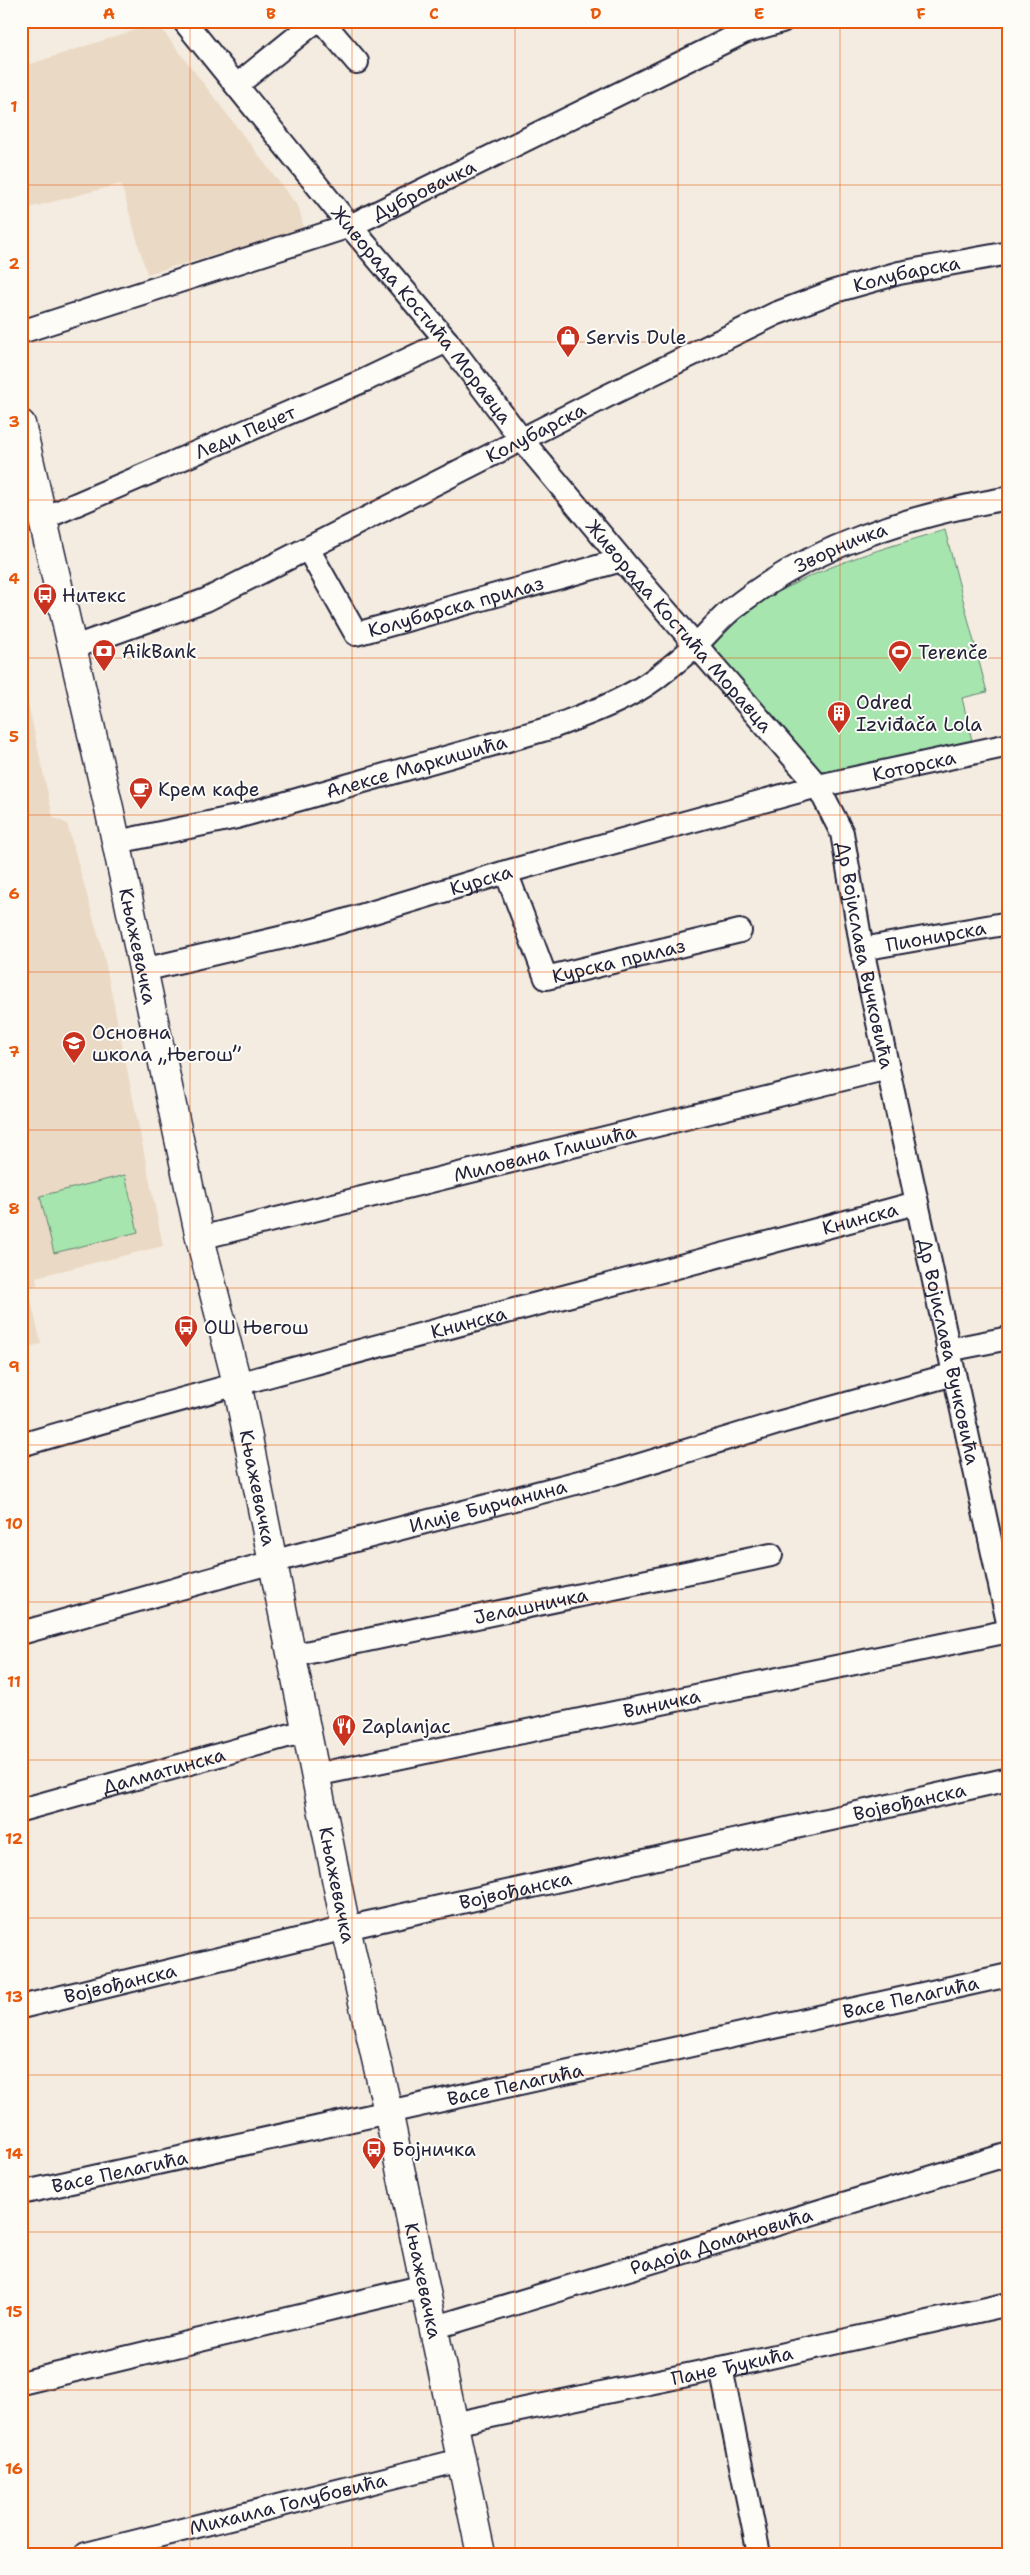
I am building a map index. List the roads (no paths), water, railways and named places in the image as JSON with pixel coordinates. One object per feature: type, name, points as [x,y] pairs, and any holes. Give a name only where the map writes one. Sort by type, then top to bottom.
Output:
[{"type":"main road","name":"Књажевачка","points":[[21,424],[42,519],[74,647],[117,842],[200,1238],[237,1383],[346,1928],[388,2111],[481,2554]]},
{"type":"street","name":"Живорада Костића Моравца","points":[[184,21],[350,226],[447,341],[522,440],[695,646],[818,786]]},
{"type":"street","points":[[237,85],[316,21]]},
{"type":"street","points":[[322,21],[357,62]]},
{"type":"street","name":"Дубровачка","points":[[21,332],[350,226],[744,32],[782,21]]},
{"type":"street","name":"Колубарска","points":[[74,647],[97,641],[206,600],[607,396],[775,314],[835,291],[899,273],[1009,253]]},
{"type":"street","name":"Леди Пеџет","points":[[42,519],[365,380],[447,341]]},
{"type":"street","name":"Зворничка","points":[[695,646],[731,610],[774,581],[825,553],[906,520],[1009,498]]},
{"type":"street","name":"Колубарска прилаз","points":[[308,549],[356,634],[622,560]]},
{"type":"street","name":"Алексе Маркишића","points":[[117,842],[237,816],[550,728],[612,704],[654,679],[695,646]]},
{"type":"street","name":"Которска","points":[[818,786],[1009,745]]},
{"type":"street","name":"Курска","points":[[143,970],[314,930],[506,872],[818,786]]},
{"type":"street","name":"Др Војислава Вучковића","points":[[818,786],[842,833],[862,949],[1009,1629]]},
{"type":"street","name":"Курска прилаз","points":[[506,872],[546,978],[740,931]]},
{"type":"street","name":"Пионирска","points":[[862,949],[1009,923]]},
{"type":"street","name":"Милована Глишића","points":[[200,1238],[888,1068]]},
{"type":"street","name":"Книнска","points":[[21,1445],[237,1383],[610,1286],[916,1203]]},
{"type":"street","points":[[948,1350],[1009,1338]]},
{"type":"street","name":"Илије Бирчанина","points":[[21,1633],[273,1562],[614,1473],[781,1422],[954,1374]]},
{"type":"street","name":"Јелашничка","points":[[291,1656],[771,1555]]},
{"type":"street","name":"Виничка","points":[[315,1775],[1009,1629]]},
{"type":"street","name":"Далматинска","points":[[21,1810],[306,1731]]},
{"type":"street","name":"Војвођанска","points":[[21,2007],[346,1928],[1009,1779]]},
{"type":"street","name":"Васе Пелагића","points":[[21,2193],[1009,1975]]},
{"type":"street","name":"Радоја Домановића","points":[[433,2328],[1009,2154]]},
{"type":"street","points":[[21,2383],[424,2286]]},
{"type":"street","name":"Пане Ђукића","points":[[453,2424],[721,2368],[1009,2304]]},
{"type":"street","points":[[721,2368],[760,2554]]},
{"type":"street","name":"Михаила Голубовића","points":[[86,2554],[461,2460]]},
{"type":"place","name":"Servis Dule","points":[[568,358]]},
{"type":"place","name":"Нитекс","points":[[45,616]]},
{"type":"place","name":"AikBank","points":[[104,672]]},
{"type":"place","name":"Terenče","points":[[900,673]]},
{"type":"place","name":"Odred Izviđača Lola","points":[[839,734]]},
{"type":"place","name":"Крем кафе","points":[[141,810]]},
{"type":"place","name":"Основна школа „Његош”","points":[[74,1064]]},
{"type":"place","name":"ОШ Његош","points":[[186,1348]]},
{"type":"place","name":"Zaplanjac","points":[[344,1747]]},
{"type":"place","name":"Бојничка","points":[[374,2170]]}]
